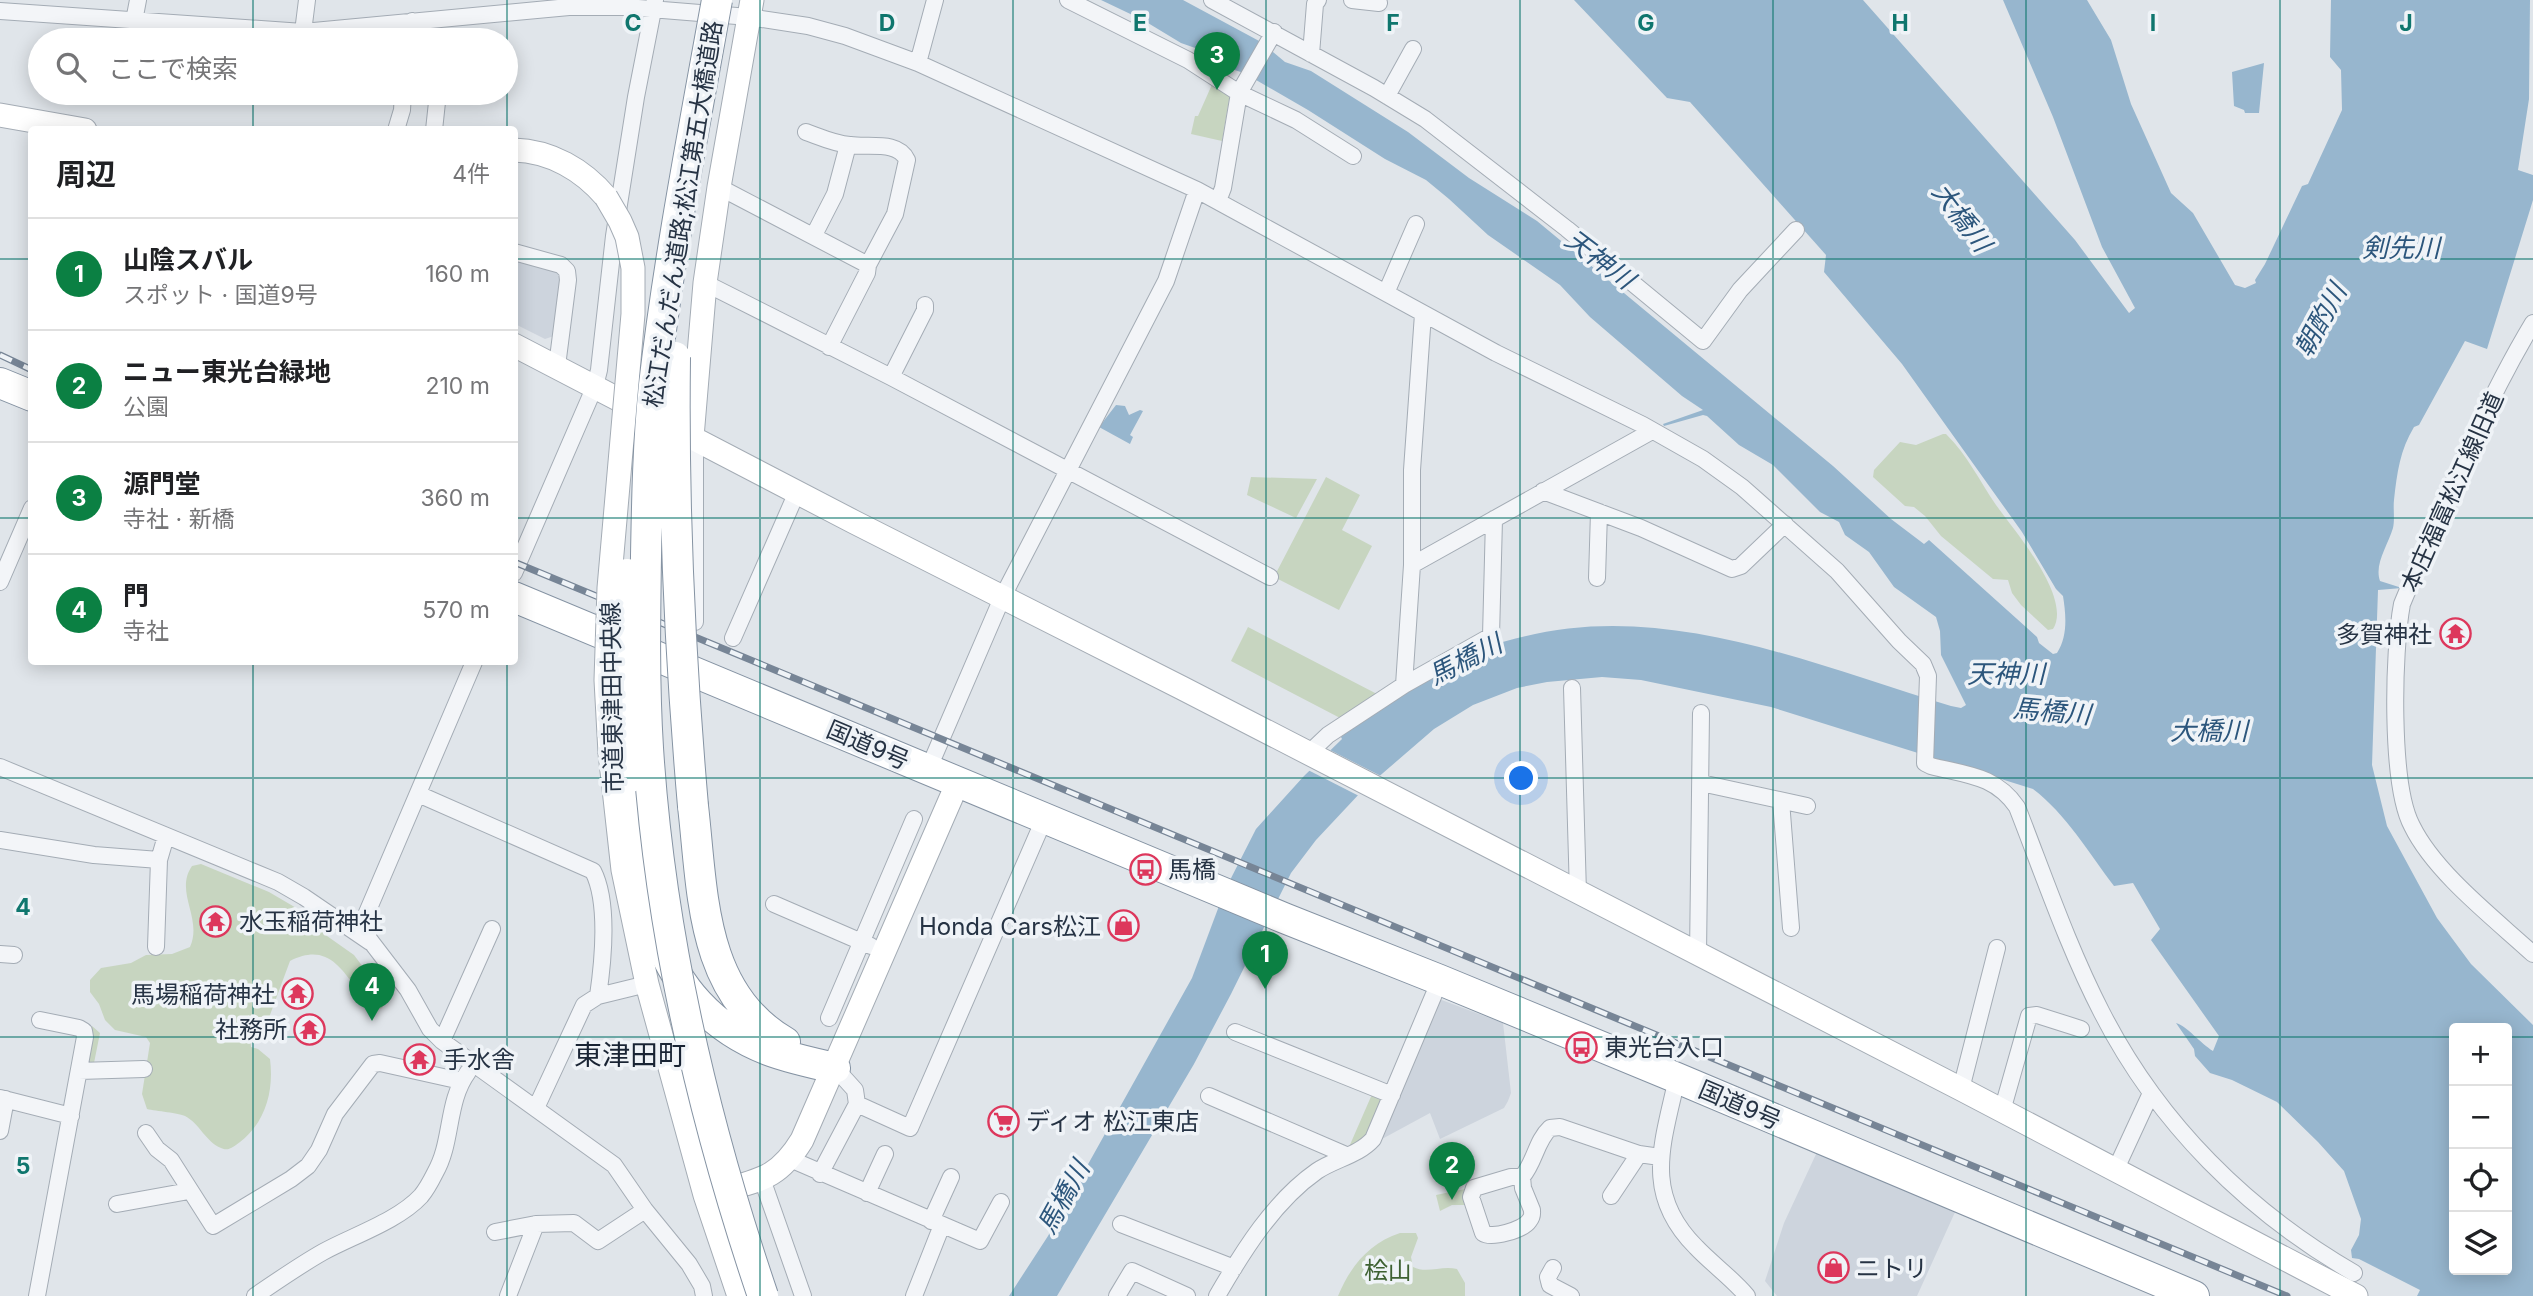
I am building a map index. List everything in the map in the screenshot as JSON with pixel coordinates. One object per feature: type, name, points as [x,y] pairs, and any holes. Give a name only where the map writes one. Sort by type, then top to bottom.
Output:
[{"type":"highway","name":"松江だんだん道路;松江第五大橋道路","points":[[717,0],[687,168],[656,373],[647,472],[645,671],[648,749],[667,908],[681,991],[700,1081],[739,1221],[764,1296]]},
{"type":"highway","points":[[687,168],[675,339],[674,412],[680,605],[693,806],[706,913],[712,941],[726,981],[746,1013],[796,1049],[835,1068]]},
{"type":"highway","points":[[0,383],[28,394]]},
{"type":"highway","points":[[647,472],[633,495],[623,678],[635,848],[650,920],[659,943],[684,986],[710,1015],[746,1039],[784,1056],[835,1068]]},
{"type":"highway","name":"国道9号","points":[[518,599],[1283,918],[1677,1078],[2194,1296]]},
{"type":"street","points":[[134,21],[138,0]]},
{"type":"street","points":[[304,28],[307,0]]},
{"type":"street","points":[[918,63],[935,0]]},
{"type":"street","points":[[1068,0],[1188,60],[1296,120],[1353,156]]},
{"type":"street","points":[[1212,0],[1425,119],[1507,181],[1703,341],[1740,290],[1796,230]]},
{"type":"street","points":[[1311,54],[1315,4],[1318,0]]},
{"type":"street","points":[[1352,0],[1379,3]]},
{"type":"street","points":[[343,28],[412,21],[465,8],[569,3],[654,4],[751,8],[845,36],[918,63],[1197,190],[1423,314],[1652,431],[1725,473],[1837,571],[1923,664],[1928,676],[1925,760],[1931,766],[1989,781],[2003,789],[2017,807],[2087,982],[2123,1049],[2151,1093],[2201,1154],[2256,1207],[2318,1252],[2354,1273]]},
{"type":"street","points":[[518,564],[595,387],[616,223],[654,4]]},
{"type":"street","points":[[0,11],[29,7],[177,28]]},
{"type":"street","points":[[695,622],[693,438],[705,283],[751,8]]},
{"type":"street","points":[[411,28],[412,21]]},
{"type":"street","points":[[1218,201],[1223,188],[1240,91],[1273,34]]},
{"type":"street","points":[[1387,96],[1413,49]]},
{"type":"street","points":[[397,126],[402,105]]},
{"type":"street","points":[[434,126],[436,105]]},
{"type":"street","points":[[0,115],[59,126]]},
{"type":"street","points":[[806,132],[848,145],[889,147],[899,150],[907,160],[895,214],[829,346]]},
{"type":"street","points":[[814,235],[835,194],[848,145]]},
{"type":"street","name":"市道東津田中央線","points":[[518,151],[558,160],[584,176],[606,197],[627,237],[633,268],[633,314],[608,609],[606,680],[610,753],[623,870],[647,985],[705,1195],[739,1296]]},
{"type":"street","points":[[719,187],[868,265]]},
{"type":"street","points":[[929,770],[1002,598],[1166,281],[1197,190]]},
{"type":"street","points":[[1386,293],[1416,224]]},
{"type":"street","points":[[518,253],[561,265],[567,271],[557,366]]},
{"type":"street","points":[[705,283],[891,377],[1270,577]]},
{"type":"street","points":[[891,377],[925,306]]},
{"type":"street","points":[[1404,685],[1412,565],[1412,470],[1423,314]]},
{"type":"street","name":"本庄福富松江線旧道","points":[[2533,323],[2512,357],[2484,415],[2403,604],[2398,629],[2397,743],[2400,786],[2411,825],[2430,854],[2533,954]]},
{"type":"street","points":[[518,347],[1961,1089],[2357,1296]]},
{"type":"street","points":[[1412,565],[1652,431]]},
{"type":"street","points":[[1543,491],[1641,528],[1732,569],[1741,566],[1785,524]]},
{"type":"street","points":[[733,638],[797,492]]},
{"type":"street","points":[[1597,578],[1599,512]]},
{"type":"street","points":[[0,582],[28,517]]},
{"type":"street","points":[[1312,756],[1328,735],[1404,685],[1491,636],[1494,519]]},
{"type":"street","points":[[473,665],[366,915],[366,930],[372,943],[408,990],[430,1029],[442,1041],[614,1165],[645,1210],[689,1264],[702,1286],[704,1296]]},
{"type":"street","points":[[1572,688],[1578,893]]},
{"type":"street","points":[[1698,955],[1702,713]]},
{"type":"street","points":[[0,767],[278,882],[372,943]]},
{"type":"street","points":[[705,1195],[762,1179],[777,1171],[790,1159],[835,1068],[958,782]]},
{"type":"street","points":[[1700,783],[1807,806]]},
{"type":"street","points":[[418,794],[593,871],[600,885],[604,960],[598,996]]},
{"type":"street","points":[[1782,801],[1791,928]]},
{"type":"street","points":[[857,1104],[910,1128],[1045,817]]},
{"type":"street","points":[[829,1018],[914,819]]},
{"type":"street","points":[[156,947],[159,860],[166,836]]},
{"type":"street","points":[[0,840],[94,855],[159,860]]},
{"type":"street","points":[[881,896],[905,906]]},
{"type":"street","points":[[774,904],[885,952]]},
{"type":"street","points":[[442,1041],[492,929]]},
{"type":"street","points":[[1961,1089],[1997,948]]},
{"type":"street","points":[[1217,1296],[1275,1211],[1297,1188],[1318,1171],[1346,1155],[1359,1151],[1373,1139],[1440,980]]},
{"type":"street","points":[[536,1108],[584,1005],[598,996],[647,985]]},
{"type":"street","points":[[2002,1111],[2029,1016],[2037,1014],[2081,1028]]},
{"type":"street","points":[[37,1296],[85,1037],[84,1031],[79,1028],[40,1020]]},
{"type":"street","points":[[1235,1032],[1392,1095]]},
{"type":"street","points":[[146,1133],[157,1149],[171,1160],[213,1226],[308,1166],[340,1107],[369,1066],[376,1063],[461,1081]]},
{"type":"street","points":[[255,1296],[321,1253],[402,1211],[421,1196],[437,1171],[447,1146],[451,1115],[461,1081],[473,1065]]},
{"type":"street","points":[[820,1174],[857,1104],[855,1090],[835,1068]]},
{"type":"street","points":[[79,1071],[145,1069]]},
{"type":"street","points":[[1677,1078],[1660,1157],[1665,1197],[1681,1229],[1747,1296]]},
{"type":"street","points":[[2115,1171],[2151,1093]]},
{"type":"street","points":[[1209,1096],[1346,1155]]},
{"type":"street","points":[[0,1130],[3,1098],[71,1116]]},
{"type":"street","points":[[1522,1177],[1531,1167],[1543,1135],[1555,1127],[1639,1154],[1660,1157]]},
{"type":"street","points":[[867,1193],[885,1154]]},
{"type":"street","points":[[1611,1196],[1639,1154]]},
{"type":"street","points":[[790,1159],[980,1241],[1001,1202]]},
{"type":"street","points":[[914,1296],[951,1177]]},
{"type":"street","points":[[762,1179],[803,1296]]},
{"type":"street","points":[[117,1204],[189,1191]]},
{"type":"street","points":[[495,1232],[536,1224],[574,1223],[598,1241],[645,1210]]},
{"type":"street","points":[[508,1296],[536,1224]]},
{"type":"street","points":[[1122,1224],[1234,1268]]},
{"type":"street","points":[[1553,1268],[1548,1277],[1550,1285],[1572,1296]]},
{"type":"street","points":[[1117,1296],[1132,1271],[1187,1296]]},
{"type":"shaded area","points":[[518,260],[557,271],[561,279],[554,336],[545,339],[518,326]]},
{"type":"shaded area","points":[[1439,999],[1503,1023],[1511,1093],[1508,1101],[1504,1108],[1440,1139],[1430,1113],[1382,1139],[1378,1138]]},
{"type":"shaded area","points":[[1817,1152],[1956,1210],[1917,1296],[1777,1296],[1765,1281],[1784,1223]]},
{"type":"green space","points":[[1214,80],[1230,94],[1222,141],[1191,134],[1195,116],[1198,116]]},
{"type":"green space","points":[[1943,434],[1961,451],[2038,564],[2055,600],[2057,616],[2053,629],[2048,630],[2021,605],[2012,593],[2008,580],[1993,579],[1941,536],[1925,516],[1914,507],[1905,506],[1873,477],[1874,470],[1900,442],[1916,445]]},
{"type":"green space","points":[[1251,477],[1317,479],[1296,518],[1247,495]]},
{"type":"green space","points":[[1326,477],[1360,495],[1342,530],[1372,546],[1339,610],[1274,577]]},
{"type":"green space","points":[[1248,627],[1377,694],[1342,719],[1231,661]]},
{"type":"green space","points":[[201,864],[269,892],[298,909],[327,936],[354,955],[381,991],[385,1002],[382,1008],[368,1009],[342,970],[328,958],[311,955],[290,961],[267,1023],[250,1034],[251,1047],[270,1059],[271,1082],[266,1105],[249,1134],[227,1149],[216,1145],[185,1116],[147,1109],[142,1094],[150,1043],[146,1037],[115,1030],[105,1020],[99,1004],[90,992],[90,980],[101,968],[131,963],[146,955],[172,954],[190,947],[193,926],[187,895],[187,876],[192,866]]},
{"type":"green space","points":[[92,1026],[100,1033],[94,1063],[89,1063],[87,1057]]},
{"type":"green space","points":[[1373,1092],[1384,1097],[1366,1137],[1349,1147]]},
{"type":"green space","points":[[1465,1189],[1467,1205],[1452,1205],[1440,1211],[1436,1195]]},
{"type":"green space","name":"桧山","points":[[1400,1233],[1416,1233],[1418,1238],[1411,1257],[1413,1267],[1424,1270],[1457,1269],[1465,1283],[1465,1296],[1338,1296],[1348,1275],[1362,1257],[1379,1243]]},
{"type":"water","points":[[1101,0],[1183,0],[1261,42],[1285,62],[1311,71],[1408,132],[1469,178],[1537,221],[1833,466],[1891,519],[1924,544],[1929,540],[2053,654],[2057,653],[2061,646],[2065,633],[2063,596],[2056,589],[2022,532],[1902,364],[1824,272],[1826,255],[1690,102],[1667,98],[1574,0],[1863,0],[2075,240],[2129,313],[2135,308],[2102,247],[2053,117],[2003,0],[2087,0],[2111,40],[2131,104],[2171,193],[2193,213],[2235,285],[2245,288],[2256,283],[2255,280],[2302,186],[2308,184],[2342,110],[2341,70],[2330,57],[2331,0],[2530,0],[2529,99],[2518,170],[2533,175],[2533,200],[2487,349],[2465,341],[2419,425],[2414,427],[2402,453],[2395,490],[2393,528],[2380,561],[2379,575],[2380,581],[2402,588],[2378,590],[2372,765],[2387,826],[2437,918],[2471,964],[2533,1025],[2533,1296],[2417,1296],[2420,1290],[2352,1258],[2351,1250],[2359,1235],[2361,1219],[2344,1171],[2277,1102],[2232,1080],[2210,1073],[2195,1056],[2194,1049],[2176,1023],[2213,1051],[2219,1036],[2151,940],[2160,929],[2133,883],[2114,886],[2067,822],[2033,789],[1771,707],[1641,680],[1602,677],[1547,682],[1517,688],[1473,705],[1434,729],[1361,792],[1316,840],[1291,873],[1194,1064],[1057,1296],[1009,1296],[1048,1236],[1192,978],[1225,890],[1256,829],[1341,737],[1421,682],[1471,654],[1509,640],[1576,628],[1631,626],[1740,642],[1951,706],[1961,708],[1966,705],[1941,655],[1940,631],[1936,617],[1894,587],[1869,552],[1845,535],[1839,522],[1820,512],[1773,465],[1739,445],[1707,416],[1664,426],[1663,424],[1703,410],[1682,396],[1590,317],[1560,285],[1488,235],[1426,180],[1385,159],[1244,73],[1225,67],[1198,49],[1181,43],[1143,20]]},
{"type":"water","points":[[2264,63],[2259,113],[2245,113],[2234,106],[2232,72]]},
{"type":"water","points":[[1116,405],[1125,406],[1129,415],[1143,411],[1130,435],[1133,437],[1130,444],[1099,427]]},
{"type":"pier","points":[[1328,749],[1383,777],[1361,797],[1306,769]]},
{"type":"railway","points":[[0,355],[28,368]]},
{"type":"railway","points":[[518,564],[2287,1296]]},
{"type":"place","name":"源門堂","points":[[1217,90]]},
{"type":"place","name":"多賀神社","points":[[2455,634]]},
{"type":"place","name":"馬橋","points":[[1145,869]]},
{"type":"place","name":"水玉稲荷神社","points":[[216,921]]},
{"type":"place","name":"Honda Cars松江","points":[[1124,926]]},
{"type":"place","name":"山陰スバル","points":[[1265,989]]},
{"type":"place","name":"馬場稲荷神社","points":[[298,994]]},
{"type":"place","name":"門","points":[[372,1021]]},
{"type":"place","name":"社務所","points":[[310,1029]]},
{"type":"place","name":"東光台入口","points":[[1581,1047]]},
{"type":"place","name":"手水舎","points":[[420,1059]]},
{"type":"place","name":"ディオ 松江東店","points":[[1003,1121]]},
{"type":"place","name":"ニュー東光台緑地","points":[[1452,1200]]},
{"type":"place","name":"ニトリ","points":[[1833,1268]]},
{"type":"district","name":"東津田町","points":[[630,1055]]},
{"type":"water label","name":"大橋川","points":[[1962,217]]},
{"type":"water label","name":"剣先川","points":[[2401,247]]},
{"type":"water label","name":"天神川","points":[[1600,259]]},
{"type":"water label","name":"朝酌川","points":[[2320,320]]},
{"type":"water label","name":"馬橋川","points":[[1465,659]]},
{"type":"water label","name":"天神川","points":[[2006,673]]},
{"type":"water label","name":"馬橋川","points":[[2052,711]]},
{"type":"water label","name":"大橋川","points":[[2209,730]]},
{"type":"water label","name":"馬橋川","points":[[1063,1197]]}]
